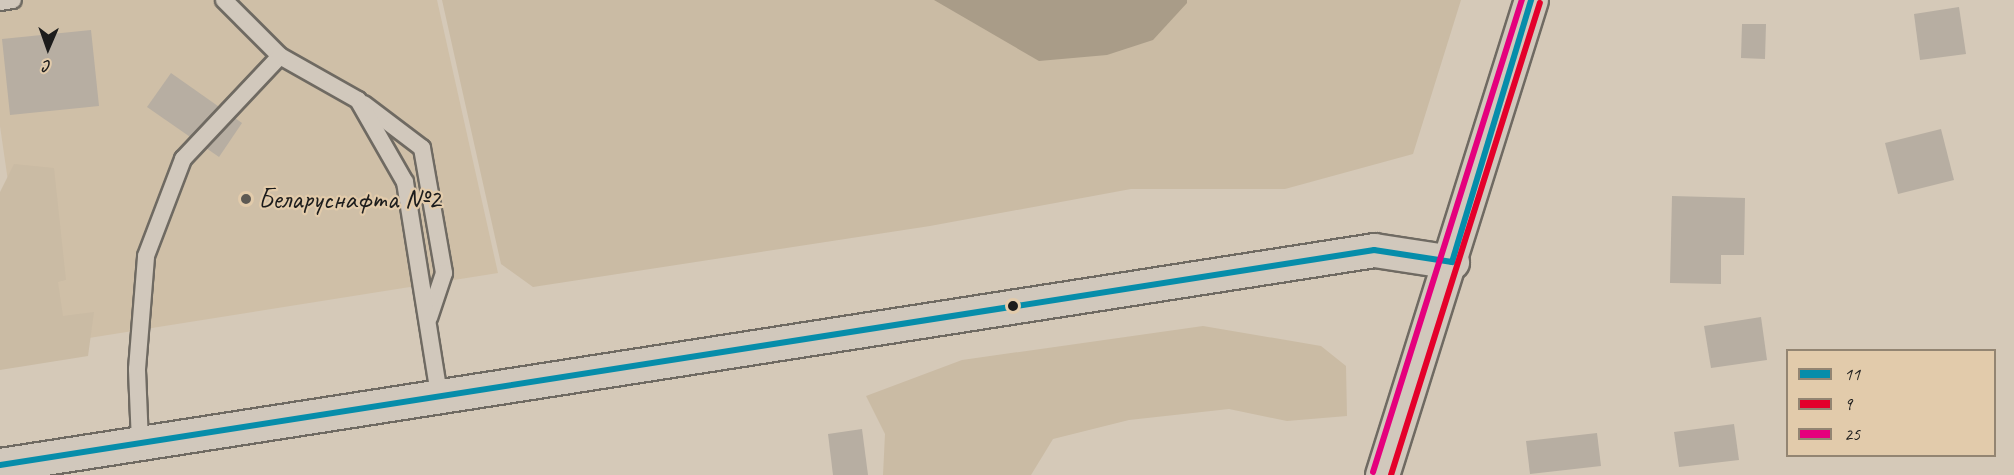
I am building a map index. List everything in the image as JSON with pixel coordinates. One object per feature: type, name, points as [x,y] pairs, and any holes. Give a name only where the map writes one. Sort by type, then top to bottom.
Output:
[{"type":"main road","points":[[1382,475],[1406,390],[1452,262],[1531,0]]},
{"type":"main road","points":[[0,465],[439,394],[1374,250],[1452,262]]},
{"type":"lane","points":[[0,2],[13,0]]},
{"type":"lane","points":[[224,0],[280,56],[358,99],[422,148],[444,273],[427,322]]},
{"type":"lane","points":[[141,442],[137,369],[146,256],[183,159],[280,56]]},
{"type":"lane","points":[[358,99],[405,182],[439,394]]},
{"type":"shaded area","name":"Беларуснафта №2","points":[[0,0],[437,0],[498,273],[32,347],[0,126]]},
{"type":"shaded area","points":[[442,0],[1461,0],[1413,154],[1285,189],[1131,189],[930,226],[533,287],[501,264]]},
{"type":"shaded area","points":[[934,0],[1187,0],[1187,3],[1153,40],[1107,55],[1039,61]]},
{"type":"shaded area","points":[[14,164],[54,168],[66,280],[58,282],[63,316],[94,312],[88,356],[0,370],[0,192]]},
{"type":"shaded area","points":[[1203,326],[1321,346],[1346,366],[1347,416],[1287,421],[1229,409],[1129,420],[1053,439],[1031,475],[883,475],[885,434],[866,396],[962,360]]},
{"type":"building","points":[[1959,7],[1966,54],[1920,60],[1914,14]]},
{"type":"building","points":[[1742,24],[1766,24],[1765,59],[1741,58]]},
{"type":"building","points":[[91,30],[99,106],[10,115],[2,39]]},
{"type":"building","points":[[171,73],[242,123],[219,157],[147,107]]},
{"type":"building","points":[[1941,129],[1954,180],[1898,194],[1885,143]]},
{"type":"building","points":[[1672,196],[1745,198],[1744,255],[1721,255],[1721,284],[1670,283]]},
{"type":"building","points":[[1761,317],[1767,360],[1711,368],[1704,326]]},
{"type":"building","points":[[1734,424],[1739,460],[1679,467],[1674,432]]},
{"type":"building","points":[[862,429],[868,475],[833,475],[828,434]]},
{"type":"building","points":[[1597,433],[1601,466],[1530,474],[1526,441]]},
{"type":"transit line","name":"25","points":[[1373,472],[1522,0]]},
{"type":"transit line","name":"11","points":[[1452,262],[1531,0]]},
{"type":"transit line","name":"9","points":[[1391,475],[1540,3]]},
{"type":"transit line","name":"11","points":[[0,465],[1374,250],[1452,262]]},
{"type":"place","name":"Беларуснафта №2","points":[[246,199]]}]
